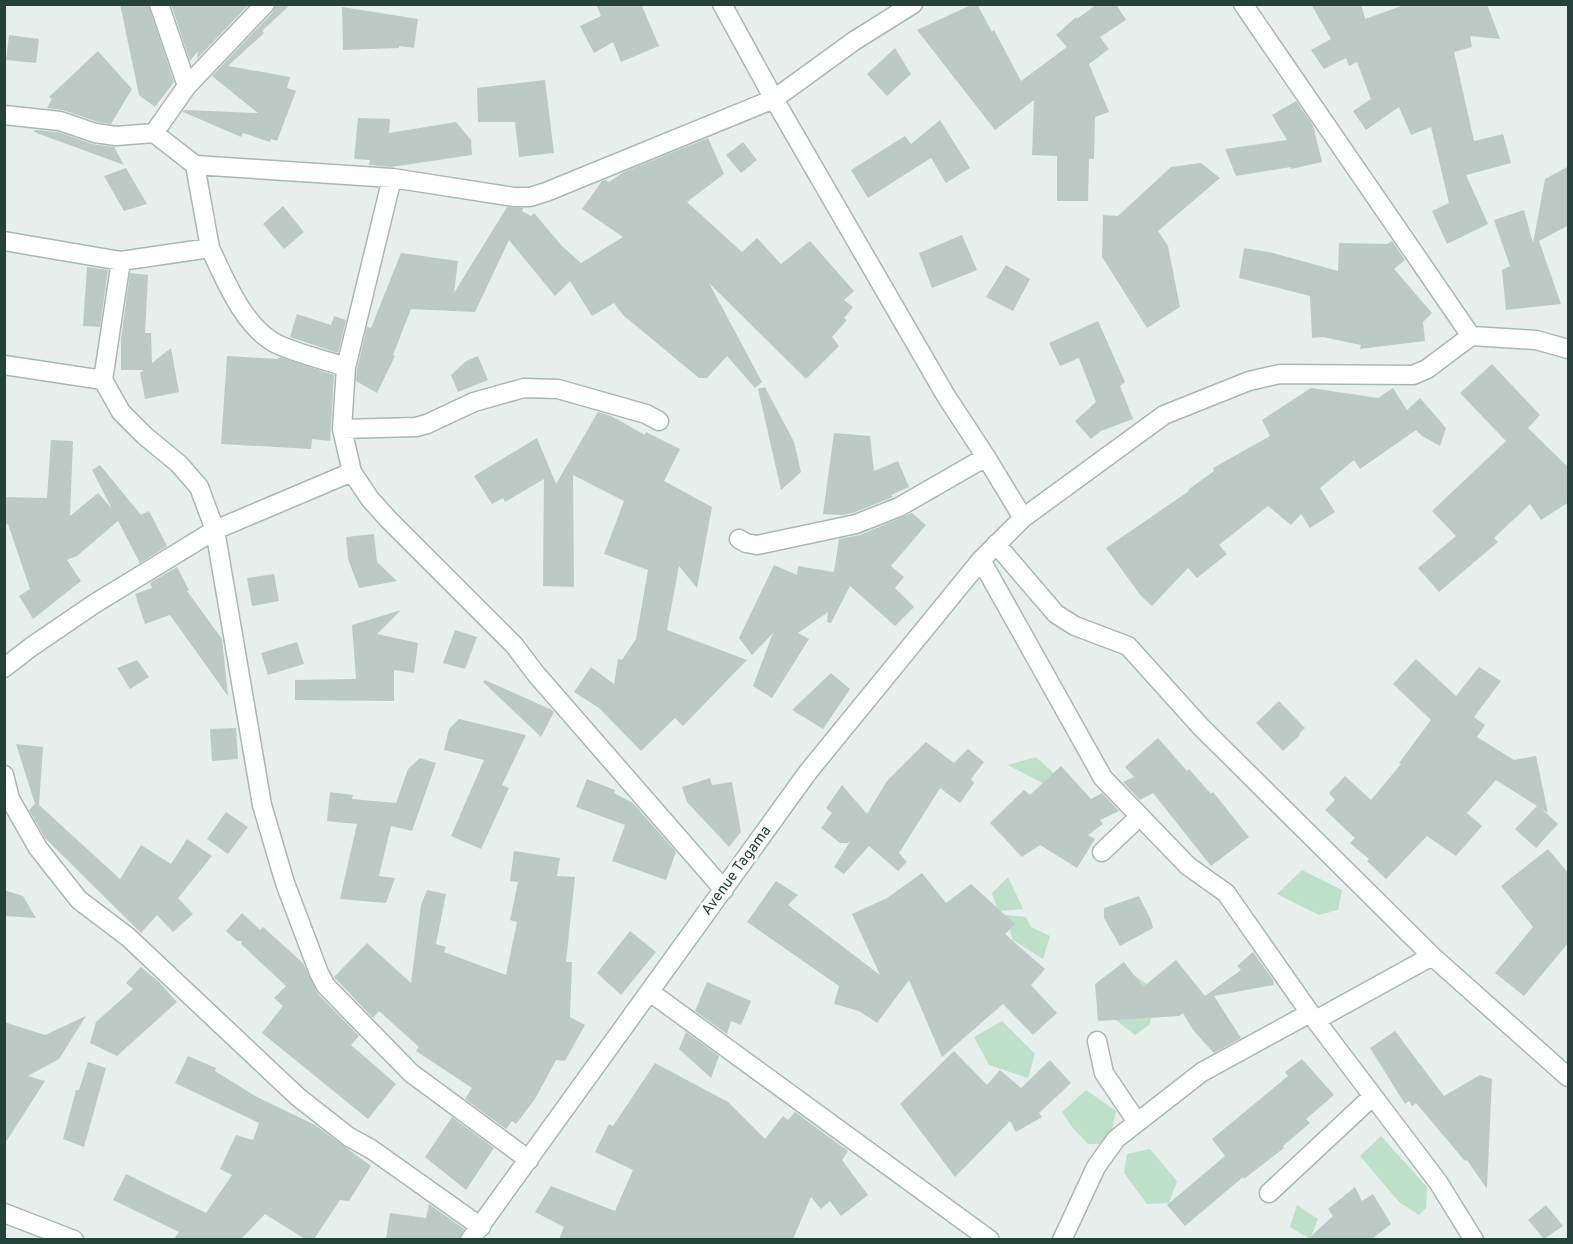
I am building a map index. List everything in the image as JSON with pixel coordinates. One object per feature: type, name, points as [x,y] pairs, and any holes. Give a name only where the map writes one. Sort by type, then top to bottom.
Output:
[{"type":"street","points":[[159,4],[187,86]]},
{"type":"street","points":[[154,133],[187,86],[266,4]]},
{"type":"street","points":[[722,4],[774,99],[946,396],[1023,518]]},
{"type":"street","points":[[4,115],[60,121],[95,133],[116,136],[154,133],[195,165],[392,178],[514,197],[530,197],[774,99],[854,41],[913,4]]},
{"type":"street","points":[[1243,4],[1471,336],[1536,340],[1569,349]]},
{"type":"street","points":[[195,165],[210,248],[235,299],[265,335],[278,345],[346,367]]},
{"type":"street","points":[[392,178],[346,367],[342,429],[352,472],[382,512],[514,645],[536,674],[724,890]]},
{"type":"street","points":[[4,240],[121,261],[210,248]]},
{"type":"street","points":[[121,261],[103,380],[121,412],[145,436],[179,464],[199,487],[215,530],[262,805],[285,883],[319,973],[326,986],[411,1072],[529,1160]]},
{"type":"street","name":"Avenue Tagama","points":[[475,1233],[807,772],[981,560],[1023,518],[1164,416],[1249,381],[1280,374],[1413,375],[1427,369],[1471,336]]},
{"type":"street","points":[[4,364],[103,380]]},
{"type":"street","points":[[342,429],[416,428],[474,402],[524,388],[558,388],[646,414],[658,421]]},
{"type":"street","points":[[739,539],[757,545],[856,524],[899,507],[986,457]]},
{"type":"street","points":[[4,668],[94,604],[215,530],[352,472]]},
{"type":"street","points":[[996,544],[1056,614],[1075,626],[1128,646],[1201,727],[1432,956],[1569,1077]]},
{"type":"street","points":[[981,560],[1103,777],[1188,866],[1226,893],[1313,1016],[1438,1182],[1473,1239]]},
{"type":"street","points":[[4,775],[10,799],[38,848],[79,900],[128,937],[298,1097],[349,1137],[371,1149],[475,1233]]},
{"type":"street","points":[[1102,852],[1140,816]]},
{"type":"street","points":[[1062,1239],[1096,1167],[1116,1139],[1202,1072],[1432,956]]},
{"type":"street","points":[[650,992],[990,1239]]},
{"type":"street","points":[[1098,1041],[1104,1073],[1137,1122]]},
{"type":"street","points":[[1269,1193],[1373,1096]]},
{"type":"street","points":[[4,1213],[74,1239]]},
{"type":"green space","points":[[1036,757],[1061,780],[1050,787],[1008,765]]},
{"type":"green space","points":[[1302,870],[1342,890],[1338,910],[1319,915],[1277,894]]},
{"type":"green space","points":[[1008,877],[1023,909],[998,911],[992,893]]},
{"type":"green space","points":[[1005,915],[1026,917],[1031,927],[1050,936],[1043,959],[1013,940]]},
{"type":"green space","points":[[1134,975],[1159,993],[1149,1025],[1135,1035],[1100,1008]]},
{"type":"green space","points":[[1002,1021],[1035,1054],[1028,1078],[989,1065],[974,1037]]},
{"type":"green space","points":[[1086,1090],[1116,1111],[1109,1144],[1088,1144],[1062,1112]]},
{"type":"green space","points":[[1381,1136],[1427,1187],[1426,1208],[1419,1215],[1399,1202],[1360,1156]]},
{"type":"green space","points":[[1150,1149],[1177,1181],[1169,1203],[1147,1204],[1124,1173],[1127,1154]]},
{"type":"green space","points":[[1297,1205],[1318,1219],[1310,1239],[1290,1227]]},
{"type":"building","points":[[120,4],[148,4],[174,82],[155,107],[139,95]]},
{"type":"building","points":[[171,4],[249,4],[197,59],[198,51],[190,61]]},
{"type":"building","points":[[276,4],[291,4],[228,66],[290,77],[287,88],[296,91],[277,141],[271,139],[270,142],[243,133],[241,137],[183,112],[184,110],[258,113],[212,76],[273,12]]},
{"type":"building","points":[[596,4],[641,4],[659,46],[621,62],[613,42],[594,53],[580,26],[601,16]]},
{"type":"building","points":[[977,4],[992,32],[994,30],[1021,81],[1067,47],[1056,35],[1076,17],[1077,19],[1097,4],[1116,4],[1126,20],[1100,37],[1109,49],[1089,64],[1109,112],[1095,117],[1094,159],[1089,159],[1088,201],[1057,201],[1057,156],[1032,155],[1034,100],[995,130],[917,30]]},
{"type":"building","points":[[1311,4],[1361,4],[1365,19],[1407,4],[1487,4],[1500,39],[1470,36],[1472,47],[1454,52],[1474,141],[1503,134],[1511,163],[1466,175],[1488,224],[1447,244],[1432,211],[1449,203],[1431,127],[1411,135],[1399,107],[1366,130],[1353,111],[1371,99],[1357,62],[1349,66],[1346,58],[1324,69],[1311,50],[1331,39]]},
{"type":"building","points":[[342,7],[418,19],[414,48],[399,46],[399,48],[343,50]]},
{"type":"building","points":[[9,35],[39,39],[36,63],[6,60]]},
{"type":"building","points":[[895,48],[911,74],[887,96],[867,74]]},
{"type":"building","points":[[98,51],[132,89],[111,124],[63,110],[47,108],[52,99],[49,97]]},
{"type":"building","points":[[545,80],[554,153],[519,157],[515,122],[478,122],[477,88]]},
{"type":"building","points":[[1296,101],[1313,125],[1322,162],[1291,169],[1291,167],[1236,176],[1225,149],[1287,140],[1272,115]]},
{"type":"building","points":[[358,118],[390,119],[389,133],[456,122],[471,140],[472,155],[391,167],[369,165],[370,160],[354,159]]},
{"type":"building","points":[[940,120],[970,168],[946,183],[931,158],[868,198],[851,170],[905,136],[911,144]]},
{"type":"building","points":[[35,130],[58,132],[92,144],[114,147],[124,165],[34,132]]},
{"type":"building","points":[[708,138],[724,174],[687,202],[742,252],[757,238],[781,264],[810,241],[854,291],[844,300],[853,307],[844,318],[847,320],[832,337],[839,346],[806,379],[709,283],[762,382],[755,388],[727,356],[707,378],[699,378],[623,315],[614,303],[592,316],[570,281],[555,296],[509,240],[475,312],[411,309],[393,355],[395,356],[377,393],[356,381],[367,327],[371,328],[401,253],[458,261],[454,293],[507,207],[523,208],[522,211],[531,216],[534,213],[562,246],[581,263],[623,237],[582,209],[602,181],[609,182],[624,172]]},
{"type":"building","points":[[743,142],[757,160],[741,173],[726,155]]},
{"type":"building","points":[[1201,163],[1220,178],[1158,231],[1168,246],[1180,307],[1147,328],[1102,257],[1103,215],[1118,216],[1171,167]]},
{"type":"building","points":[[1569,166],[1569,225],[1539,241],[1561,304],[1506,310],[1502,270],[1510,266],[1494,220],[1524,210],[1533,243],[1545,179]]},
{"type":"building","points":[[126,168],[147,204],[124,211],[104,176]]},
{"type":"building","points":[[283,206],[304,232],[284,249],[263,224]]},
{"type":"building","points":[[962,235],[977,270],[932,288],[919,253]]},
{"type":"building","points":[[1392,241],[1405,260],[1394,269],[1432,313],[1423,322],[1425,341],[1360,349],[1361,345],[1323,337],[1312,338],[1310,296],[1239,278],[1244,248],[1273,253],[1338,271],[1339,243],[1387,244]]},
{"type":"building","points":[[1006,265],[1030,279],[1013,311],[986,297]]},
{"type":"building","points":[[87,267],[108,270],[100,327],[83,326]]},
{"type":"building","points":[[130,273],[148,275],[145,333],[151,333],[152,363],[171,348],[179,392],[145,399],[140,373],[144,370],[121,370],[121,339]]},
{"type":"building","points":[[297,314],[331,325],[334,316],[346,320],[338,353],[290,337]]},
{"type":"building","points":[[1098,321],[1125,382],[1120,386],[1133,419],[1101,431],[1091,439],[1075,421],[1096,402],[1079,358],[1060,366],[1049,343]]},
{"type":"building","points":[[227,356],[277,359],[280,357],[334,375],[330,441],[312,439],[311,449],[221,444]]},
{"type":"building","points":[[478,356],[488,380],[458,392],[451,375],[466,361]]},
{"type":"building","points":[[1492,364],[1540,415],[1528,428],[1569,468],[1569,502],[1541,520],[1530,504],[1494,538],[1498,542],[1439,592],[1418,568],[1456,536],[1432,511],[1506,441],[1460,393]]},
{"type":"building","points":[[765,387],[794,442],[801,472],[781,490],[758,389]]},
{"type":"building","points":[[1311,388],[1378,398],[1393,388],[1407,410],[1420,398],[1446,428],[1440,446],[1416,430],[1360,469],[1354,460],[1320,488],[1335,512],[1310,528],[1301,514],[1291,525],[1268,506],[1219,545],[1227,554],[1197,578],[1188,568],[1152,606],[1141,596],[1106,548],[1189,491],[1214,471],[1213,468],[1270,436],[1262,420]]},
{"type":"building","points":[[598,412],[680,449],[664,481],[712,507],[697,588],[679,566],[667,630],[747,660],[683,726],[675,718],[641,751],[599,708],[574,692],[591,667],[614,684],[618,659],[622,660],[636,639],[648,570],[604,554],[624,501],[573,475],[574,587],[543,586],[544,479],[505,502],[503,498],[492,504],[474,476],[537,438],[556,484]]},
{"type":"building","points":[[834,433],[870,436],[874,471],[898,461],[909,487],[891,495],[893,497],[853,513],[823,514]]},
{"type":"building","points":[[51,440],[73,441],[70,516],[98,493],[112,509],[92,470],[100,465],[141,515],[149,511],[167,546],[140,563],[118,521],[77,556],[67,560],[81,581],[33,619],[19,596],[30,589],[8,524],[4,525],[4,497],[47,498]]},
{"type":"building","points":[[912,513],[926,525],[891,566],[904,577],[895,588],[914,607],[895,626],[850,586],[831,623],[827,622],[828,612],[798,633],[809,639],[772,698],[753,686],[773,633],[752,655],[739,638],[774,565],[797,575],[798,566],[834,572],[839,539],[860,535]]},
{"type":"building","points":[[374,534],[377,562],[397,581],[359,588],[348,559],[346,537]]},
{"type":"building","points":[[177,567],[189,590],[187,591],[222,639],[228,696],[170,615],[145,624],[135,594],[152,588],[150,583]]},
{"type":"building","points":[[274,574],[279,601],[252,606],[247,578]]},
{"type":"building","points":[[401,610],[377,634],[418,643],[414,673],[394,670],[394,701],[295,700],[295,680],[356,679],[352,625]]},
{"type":"building","points":[[455,630],[477,637],[465,669],[443,663]]},
{"type":"building","points":[[297,642],[304,664],[268,675],[261,653]]},
{"type":"building","points":[[1416,659],[1456,696],[1479,667],[1501,681],[1474,717],[1485,725],[1477,737],[1514,760],[1536,756],[1548,813],[1541,808],[1558,824],[1536,848],[1515,829],[1537,806],[1496,780],[1467,813],[1482,826],[1456,856],[1427,836],[1386,879],[1367,861],[1369,859],[1350,843],[1355,838],[1325,810],[1335,800],[1329,793],[1345,776],[1371,800],[1401,764],[1399,763],[1431,720],[1393,684]]},
{"type":"building","points":[[137,660],[149,677],[130,689],[117,668]]},
{"type":"building","points":[[831,673],[850,689],[823,729],[792,710]]},
{"type":"building","points":[[485,680],[554,712],[541,737],[483,682]]},
{"type":"building","points":[[1279,701],[1305,728],[1283,751],[1256,723]]},
{"type":"building","points":[[459,719],[526,735],[502,785],[509,788],[481,849],[451,836],[484,760],[444,750],[449,729]]},
{"type":"building","points":[[236,728],[238,759],[212,761],[210,729]]},
{"type":"building","points":[[1158,738],[1187,771],[1189,769],[1211,794],[1213,792],[1249,837],[1211,866],[1153,793],[1140,800],[1123,782],[1134,777],[1125,767]]},
{"type":"building","points":[[926,742],[954,763],[968,749],[984,762],[971,779],[974,783],[960,803],[940,788],[899,853],[907,862],[898,871],[869,846],[844,874],[834,867],[851,840],[848,843],[840,843],[821,828],[832,813],[826,808],[842,785],[867,814],[887,781]]},
{"type":"building","points":[[16,744],[43,747],[39,805],[120,879],[141,845],[171,864],[187,839],[212,856],[178,898],[193,914],[173,932],[157,915],[141,933],[45,838],[29,810],[35,804]]},
{"type":"building","points":[[420,758],[436,763],[412,831],[391,826],[379,876],[395,878],[386,903],[340,899],[357,824],[327,821],[330,792],[353,795],[352,799],[396,803],[408,769]]},
{"type":"building","points":[[1061,766],[1091,799],[1102,793],[1119,811],[1100,820],[1103,824],[1088,835],[1095,839],[1077,868],[1040,845],[1022,857],[990,823],[1024,790],[1030,795]]},
{"type":"building","points":[[710,778],[712,785],[732,782],[741,832],[729,847],[687,802],[682,787]]},
{"type":"building","points":[[587,779],[615,790],[614,793],[633,803],[676,852],[666,880],[612,861],[625,825],[576,807]]},
{"type":"building","points":[[226,812],[248,827],[228,854],[207,839]]},
{"type":"building","points":[[1548,849],[1569,874],[1569,942],[1524,996],[1495,973],[1533,927],[1501,886]]},
{"type":"building","points":[[514,851],[560,858],[557,876],[575,877],[566,962],[572,962],[570,1017],[585,1025],[565,1061],[556,1060],[535,1099],[516,1124],[512,1121],[506,1129],[465,1099],[472,1088],[416,1051],[419,1047],[379,1011],[373,1018],[334,977],[367,943],[411,983],[421,905],[427,890],[446,894],[436,944],[446,947],[444,952],[506,975],[517,922],[510,920],[518,882],[510,881]]},
{"type":"building","points":[[922,873],[946,903],[971,884],[1015,924],[1005,934],[1045,969],[1031,985],[1057,1013],[1033,1035],[1003,1004],[942,1057],[909,980],[877,1023],[859,1011],[834,1004],[839,986],[747,922],[776,881],[798,895],[788,905],[880,975],[852,914],[887,898]]},
{"type":"building","points":[[4,890],[23,896],[36,918],[4,916]]},
{"type":"building","points":[[1139,896],[1153,928],[1120,946],[1104,918],[1104,908]]},
{"type":"building","points":[[242,913],[260,930],[263,927],[303,963],[318,994],[359,1036],[351,1045],[396,1084],[368,1119],[262,1033],[283,1006],[274,998],[286,986],[241,944],[242,941],[237,941],[226,931]]},
{"type":"building","points":[[630,931],[656,952],[621,995],[597,973]]},
{"type":"building","points":[[1253,952],[1273,980],[1274,985],[1214,996],[1241,1038],[1214,1053],[1193,1030],[1183,1013],[1179,1016],[1098,1021],[1095,984],[1124,962],[1143,987],[1176,960],[1205,996],[1241,970],[1237,966]]},
{"type":"building","points":[[141,967],[158,981],[177,1002],[117,1056],[90,1043],[96,1022],[133,989],[126,983]]},
{"type":"building","points":[[707,982],[751,1001],[741,1025],[731,1021],[727,1034],[695,1011]]},
{"type":"building","points":[[86,1016],[59,1059],[28,1076],[45,1081],[4,1145],[4,1022],[45,1035]]},
{"type":"building","points":[[1395,1031],[1444,1096],[1480,1075],[1492,1079],[1487,1189],[1467,1160],[1465,1161],[1416,1103],[1412,1106],[1409,1101],[1405,1104],[1370,1048]]},
{"type":"building","points":[[686,1032],[719,1056],[711,1078],[679,1049]]},
{"type":"building","points":[[954,1051],[987,1085],[1000,1070],[1021,1088],[1050,1060],[1071,1083],[1039,1113],[1042,1117],[1016,1132],[1010,1121],[955,1177],[900,1104]]},
{"type":"building","points":[[188,1056],[216,1068],[215,1071],[255,1096],[315,1125],[371,1166],[349,1201],[340,1200],[314,1239],[305,1239],[265,1214],[241,1239],[174,1239],[179,1232],[113,1200],[126,1174],[206,1213],[232,1175],[220,1169],[236,1135],[253,1140],[259,1123],[175,1083]]},
{"type":"building","points":[[1302,1059],[1334,1095],[1306,1119],[1310,1123],[1283,1146],[1284,1148],[1244,1179],[1243,1177],[1185,1226],[1167,1205],[1225,1156],[1212,1139],[1288,1076],[1285,1072]]},
{"type":"building","points":[[88,1062],[106,1068],[84,1147],[63,1139],[76,1090],[79,1090]]},
{"type":"building","points":[[655,1063],[728,1102],[765,1139],[783,1116],[788,1120],[795,1112],[848,1151],[842,1160],[868,1195],[841,1216],[830,1201],[821,1209],[811,1197],[793,1239],[559,1239],[564,1227],[535,1212],[551,1186],[615,1211],[633,1170],[595,1152],[609,1124],[613,1126]]},
{"type":"building","points":[[452,1117],[494,1148],[466,1190],[425,1157]]},
{"type":"building","points":[[1355,1187],[1362,1201],[1373,1194],[1391,1224],[1372,1239],[1308,1239],[1333,1216],[1328,1209]]},
{"type":"building","points":[[429,1204],[464,1229],[459,1239],[386,1239],[390,1213],[426,1218]]},
{"type":"building","points":[[1546,1205],[1563,1226],[1544,1239],[1528,1220]]}]
